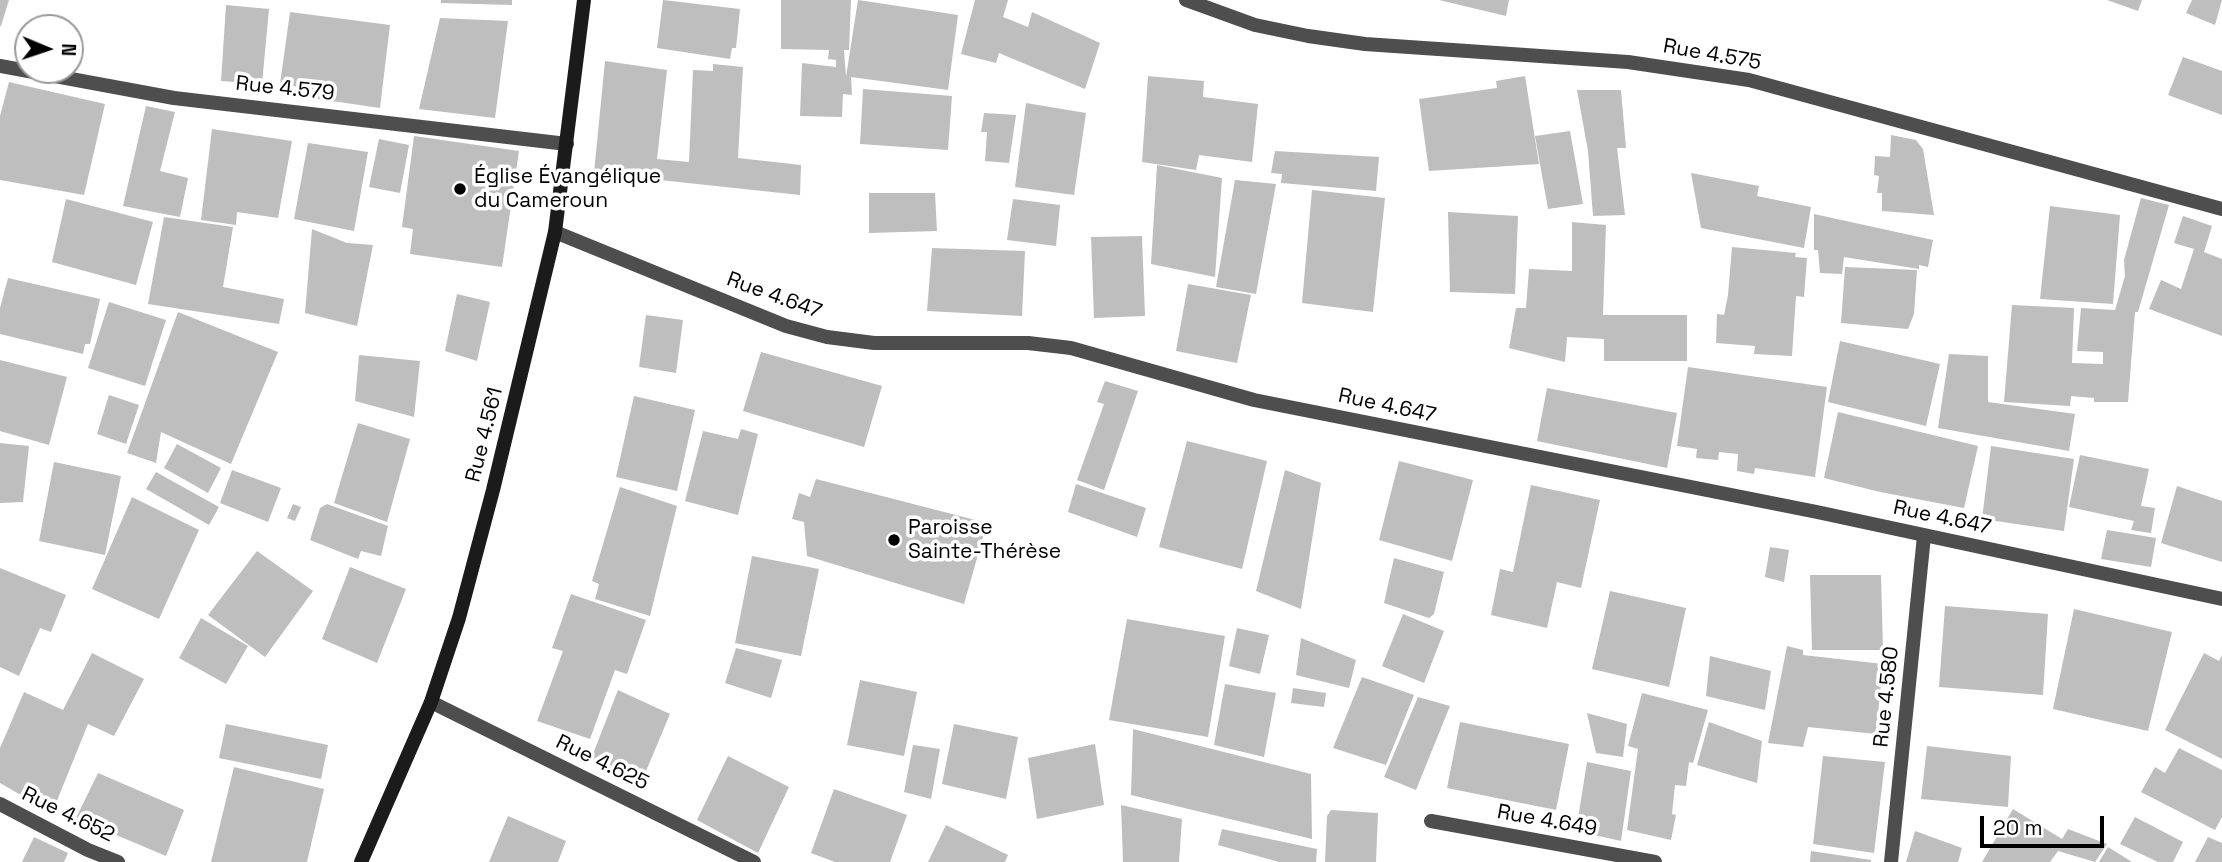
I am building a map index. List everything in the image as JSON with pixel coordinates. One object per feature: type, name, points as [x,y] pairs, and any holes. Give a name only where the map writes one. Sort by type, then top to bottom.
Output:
[{"type":"main road","name":"Rue 4.561","points":[[361,862],[431,702],[459,618],[493,489],[555,232],[584,0]]},
{"type":"street","name":"Rue 4.575","points":[[1186,0],[1255,25],[1308,36],[1365,44],[1628,62],[1749,80],[2222,209]]},
{"type":"street","name":"Rue 4.579","points":[[0,66],[174,99],[567,144]]},
{"type":"street","name":"Rue 4.647","points":[[555,232],[786,326],[827,337],[874,343],[1028,343],[1071,348],[1254,400],[2222,599]]},
{"type":"street","name":"Rue 4.580","points":[[1891,862],[1924,536]]},
{"type":"street","name":"Rue 4.625","points":[[431,702],[754,862]]},
{"type":"street","name":"Rue 4.652","points":[[0,804],[88,850],[118,862]]},
{"type":"street","name":"Rue 4.649","points":[[1431,821],[1656,862]]},
{"type":"building","points":[[0,0],[9,0],[1,26],[0,26]]},
{"type":"building","points":[[441,0],[512,0],[512,5],[441,3]]},
{"type":"building","points":[[663,0],[740,9],[736,48],[732,48],[730,59],[657,48]]},
{"type":"building","points":[[781,0],[851,0],[849,50],[844,50],[846,77],[858,0],[958,15],[948,90],[851,77],[852,95],[843,94],[842,117],[800,116],[802,63],[836,67],[836,60],[828,59],[829,50],[781,49]]},
{"type":"building","points":[[975,0],[1008,0],[1003,17],[1028,27],[1032,12],[1100,43],[1085,89],[999,53],[996,63],[961,54]]},
{"type":"building","points":[[1439,0],[1509,0],[1506,16]]},
{"type":"building","points":[[2107,0],[2142,0],[2138,11]]},
{"type":"building","points":[[2192,0],[2222,0],[2215,25],[2186,13]]},
{"type":"building","points":[[226,5],[269,9],[262,84],[221,81]]},
{"type":"building","points":[[290,12],[390,25],[380,108],[318,99],[319,90],[280,84]]},
{"type":"building","points":[[440,18],[508,21],[495,118],[419,109]]},
{"type":"building","points":[[2183,57],[2222,71],[2222,115],[2168,95]]},
{"type":"building","points":[[605,61],[667,70],[657,159],[689,162],[693,70],[713,71],[713,64],[743,67],[738,158],[801,165],[800,195],[594,173]]},
{"type":"building","points":[[1148,76],[1204,81],[1203,97],[1258,104],[1252,162],[1199,155],[1196,170],[1142,162]]},
{"type":"building","points":[[1525,76],[1539,164],[1429,171],[1419,99],[1497,88],[1496,81]]},
{"type":"building","points":[[9,82],[105,104],[84,195],[0,180],[0,116]]},
{"type":"building","points":[[863,89],[952,96],[948,150],[860,144]]},
{"type":"building","points":[[1577,90],[1621,90],[1626,148],[1617,148],[1625,215],[1593,216],[1588,151]]},
{"type":"building","points":[[1026,103],[1086,113],[1074,195],[1015,187]]},
{"type":"building","points":[[146,106],[175,112],[160,171],[188,178],[180,217],[123,206]]},
{"type":"building","points":[[984,113],[1016,115],[1009,163],[985,161],[987,132],[981,132]]},
{"type":"building","points":[[212,129],[292,141],[278,218],[237,212],[236,225],[201,220]]},
{"type":"building","points":[[1570,131],[1583,204],[1548,209],[1535,136]]},
{"type":"building","points":[[1891,135],[1916,140],[1923,149],[1934,215],[1882,211],[1882,193],[1877,193],[1879,176],[1874,175],[1875,156],[1890,157]]},
{"type":"building","name":"Église Évangélique du Cameroun","points":[[414,136],[519,151],[502,267],[410,254],[413,229],[402,227]]},
{"type":"building","points":[[379,139],[409,145],[400,193],[369,187]]},
{"type":"building","points":[[308,143],[368,152],[354,231],[294,219]]},
{"type":"building","points":[[1275,151],[1379,157],[1376,191],[1281,183],[1282,174],[1271,173]]},
{"type":"building","points":[[1157,165],[1222,178],[1215,277],[1151,264]]},
{"type":"building","points":[[1691,173],[1759,186],[1757,196],[1811,207],[1804,248],[1701,228]]},
{"type":"building","points":[[1235,180],[1276,184],[1256,294],[1216,287]]},
{"type":"building","points":[[1312,190],[1385,198],[1373,312],[1302,303]]},
{"type":"building","points":[[869,193],[935,193],[937,231],[869,233]]},
{"type":"building","points":[[2141,198],[2169,205],[2138,312],[2135,312],[2128,402],[2094,402],[2094,398],[2071,396],[2070,406],[2004,402],[2012,305],[2074,308],[2072,363],[2103,364],[2103,352],[2077,351],[2081,308],[2115,310],[2125,276],[2124,260]]},
{"type":"building","points":[[66,199],[153,222],[136,285],[52,262]]},
{"type":"building","points":[[1013,199],[1060,205],[1056,246],[1007,240]]},
{"type":"building","points":[[2050,206],[2120,215],[2113,304],[2040,299]]},
{"type":"building","points":[[1448,212],[1518,216],[1515,294],[1450,292]]},
{"type":"building","points":[[1814,214],[1933,240],[1928,267],[1919,265],[1919,269],[1844,257],[1842,274],[1820,273],[1818,250],[1814,250]]},
{"type":"building","points":[[2183,216],[2212,226],[2204,252],[2222,259],[2222,336],[2149,309],[2161,280],[2181,289],[2194,249],[2174,243]]},
{"type":"building","points":[[164,217],[233,227],[223,287],[284,299],[279,324],[148,304]]},
{"type":"building","points":[[1572,222],[1606,225],[1603,315],[1687,315],[1687,361],[1604,361],[1604,339],[1567,337],[1565,362],[1509,348],[1516,308],[1526,308],[1529,269],[1572,271]]},
{"type":"building","points":[[312,229],[347,243],[373,245],[357,326],[305,313]]},
{"type":"building","points":[[1142,236],[1145,316],[1094,318],[1091,237]]},
{"type":"building","points":[[1732,247],[1796,253],[1795,257],[1807,258],[1804,297],[1796,296],[1792,356],[1754,354],[1755,346],[1716,343],[1717,314],[1724,315],[1728,295]]},
{"type":"building","points":[[932,248],[1025,251],[1022,316],[927,311]]},
{"type":"building","points":[[1845,267],[1917,270],[1914,314],[1908,329],[1841,323]]},
{"type":"building","points":[[8,278],[100,299],[90,344],[85,344],[83,354],[0,334],[0,308]]},
{"type":"building","points":[[1188,284],[1251,295],[1237,363],[1176,351]]},
{"type":"building","points":[[457,294],[490,302],[477,361],[445,351]]},
{"type":"building","points":[[109,302],[166,320],[145,386],[88,368]]},
{"type":"building","points":[[178,312],[278,352],[231,464],[161,432],[156,463],[127,453]]},
{"type":"building","points":[[646,315],[683,320],[676,373],[639,367]]},
{"type":"building","points":[[1840,341],[1940,364],[1926,426],[1828,402]]},
{"type":"building","points":[[761,352],[882,386],[864,447],[743,411]]},
{"type":"building","points":[[1949,354],[1988,356],[1988,402],[2075,414],[2069,451],[1938,428]]},
{"type":"building","points":[[359,355],[420,361],[414,417],[355,401]]},
{"type":"building","points":[[0,360],[67,377],[49,445],[0,431]]},
{"type":"building","points":[[1688,367],[1827,387],[1815,477],[1755,468],[1754,474],[1737,471],[1738,454],[1719,452],[1718,460],[1696,458],[1697,449],[1677,446]]},
{"type":"building","points":[[1105,381],[1138,391],[1104,490],[1077,480],[1104,404],[1097,402]]},
{"type":"building","points":[[1547,388],[1677,413],[1667,468],[1537,441]]},
{"type":"building","points":[[109,395],[139,405],[126,444],[97,434]]},
{"type":"building","points":[[634,396],[695,410],[677,491],[616,477]]},
{"type":"building","points":[[1838,412],[1978,446],[1964,508],[1824,478]]},
{"type":"building","points":[[358,423],[410,439],[387,522],[334,503]]},
{"type":"building","points":[[741,429],[758,434],[738,515],[685,501],[703,431],[738,439]]},
{"type":"building","points":[[1187,441],[1267,461],[1242,569],[1159,547]]},
{"type":"building","points":[[0,443],[29,446],[23,502],[0,503]]},
{"type":"building","points":[[177,444],[221,468],[208,493],[164,468]]},
{"type":"building","points":[[1991,446],[2074,459],[2064,531],[1982,519]]},
{"type":"building","points":[[2080,455],[2149,469],[2141,506],[2155,508],[2151,533],[2131,530],[2134,521],[2069,507]]},
{"type":"building","points":[[1399,461],[1473,480],[1452,561],[1379,540]]},
{"type":"building","points":[[54,462],[121,476],[105,555],[39,541]]},
{"type":"building","points":[[232,470],[281,488],[268,522],[220,503]]},
{"type":"building","points":[[1285,470],[1321,483],[1301,609],[1256,591]]},
{"type":"building","points":[[156,472],[219,507],[209,525],[146,489]]},
{"type":"building","name":"Paroisse Sainte-Thérèse","points":[[816,479],[987,523],[964,604],[807,556],[804,522],[792,519],[799,493],[810,497]]},
{"type":"building","points":[[1076,484],[1146,508],[1137,537],[1068,512]]},
{"type":"building","points":[[1531,485],[1600,500],[1581,588],[1557,582],[1547,628],[1491,615],[1500,569],[1513,572]]},
{"type":"building","points":[[2177,486],[2222,501],[2222,562],[2161,543]]},
{"type":"building","points":[[620,487],[677,506],[650,616],[595,599],[599,584],[592,581]]},
{"type":"building","points":[[132,497],[199,530],[159,619],[92,589]]},
{"type":"building","points":[[293,504],[301,507],[295,521],[287,518]]},
{"type":"building","points":[[327,504],[388,526],[381,556],[361,551],[358,559],[310,540],[320,508]]},
{"type":"building","points":[[2107,530],[2156,538],[2151,567],[2101,559]]},
{"type":"building","points":[[1770,547],[1789,550],[1784,582],[1765,577]]},
{"type":"building","points":[[257,551],[313,591],[265,657],[208,615]]},
{"type":"building","points":[[752,556],[819,569],[801,656],[735,643]]},
{"type":"building","points":[[1394,558],[1444,572],[1434,614],[1429,618],[1384,603]]},
{"type":"building","points":[[350,567],[406,589],[377,663],[322,639]]},
{"type":"building","points":[[0,568],[66,595],[51,632],[40,628],[19,676],[0,667]]},
{"type":"building","points":[[1810,575],[1881,575],[1883,650],[1812,650]]},
{"type":"building","points":[[1610,591],[1686,608],[1669,687],[1592,669]]},
{"type":"building","points":[[571,594],[646,620],[627,674],[615,670],[590,739],[537,721],[563,651],[552,648]]},
{"type":"building","points":[[1945,606],[2048,614],[2043,695],[1939,687]]},
{"type":"building","points":[[2074,609],[2172,632],[2148,731],[2053,709]]},
{"type":"building","points":[[1403,614],[1444,631],[1424,683],[1382,666]]},
{"type":"building","points":[[201,618],[248,646],[226,684],[179,658]]},
{"type":"building","points":[[1127,619],[1225,636],[1208,737],[1109,720]]},
{"type":"building","points":[[1237,628],[1269,635],[1260,674],[1229,666]]},
{"type":"building","points":[[1301,638],[1356,660],[1349,688],[1296,675]]},
{"type":"building","points":[[1787,646],[1803,650],[1803,655],[1883,664],[1876,734],[1808,727],[1803,747],[1768,743]]},
{"type":"building","points":[[736,648],[782,660],[771,698],[725,683]]},
{"type":"building","points":[[92,653],[144,679],[114,736],[88,724],[52,813],[0,783],[0,748],[24,692],[63,710]]},
{"type":"building","points":[[2204,653],[2219,661],[2222,655],[2222,759],[2165,730]]},
{"type":"building","points":[[1710,656],[1771,671],[1765,710],[1706,696]]},
{"type":"building","points":[[1362,677],[1414,695],[1386,765],[1333,748]]},
{"type":"building","points":[[860,680],[917,692],[904,756],[847,745]]},
{"type":"building","points":[[1225,684],[1276,693],[1264,757],[1214,745]]},
{"type":"building","points":[[1293,688],[1326,693],[1324,707],[1291,703]]},
{"type":"building","points":[[618,690],[670,714],[641,783],[591,759]]},
{"type":"building","points":[[1642,693],[1708,710],[1693,763],[1689,762],[1686,786],[1675,785],[1672,814],[1676,815],[1671,840],[1627,830],[1638,749],[1628,746]]},
{"type":"building","points":[[1418,697],[1450,706],[1416,790],[1384,777]]},
{"type":"building","points":[[1587,713],[1627,724],[1623,757],[1596,753]]},
{"type":"building","points":[[1460,722],[1569,744],[1556,810],[1447,788]]},
{"type":"building","points":[[1709,722],[1762,741],[1757,783],[1697,765]]},
{"type":"building","points":[[226,724],[328,745],[321,779],[219,758]]},
{"type":"building","points":[[954,724],[1018,737],[1006,799],[942,784]]},
{"type":"building","points":[[1133,729],[1311,774],[1312,839],[1131,795]]},
{"type":"building","points":[[1095,744],[1104,805],[1037,819],[1028,758]]},
{"type":"building","points":[[913,745],[940,749],[931,799],[904,792]]},
{"type":"building","points":[[1927,746],[2011,756],[2008,807],[1921,799]]},
{"type":"building","points":[[2179,748],[2222,770],[2222,817],[2215,830],[2141,792],[2155,767],[2165,773]]},
{"type":"building","points":[[728,756],[789,787],[758,853],[697,820]]},
{"type":"building","points":[[1823,756],[1885,762],[1874,853],[1813,844]]},
{"type":"building","points":[[1587,762],[1631,771],[1621,841],[1576,831]]},
{"type":"building","points":[[234,767],[324,789],[307,862],[211,862]]},
{"type":"building","points":[[98,773],[184,810],[166,856],[76,818]]},
{"type":"building","points":[[834,789],[907,815],[890,862],[835,862],[811,853]]},
{"type":"building","points":[[1121,805],[1182,819],[1179,862],[1123,862]]},
{"type":"building","points":[[2013,809],[2062,839],[2068,829],[2107,844],[2095,862],[2058,851],[2050,862],[1982,862]]},
{"type":"building","points":[[1331,810],[1378,813],[1376,862],[1325,862],[1327,816]]},
{"type":"building","points":[[508,816],[566,841],[558,862],[489,862]]},
{"type":"building","points":[[2135,817],[2183,842],[2173,862],[2158,862],[2120,844]]},
{"type":"building","points":[[946,825],[1008,855],[1005,862],[928,862]]},
{"type":"building","points":[[1222,829],[1317,849],[1316,862],[1279,862],[1218,845]]},
{"type":"building","points":[[1915,831],[1962,848],[1958,862],[1906,862]]},
{"type":"building","points":[[34,837],[68,853],[64,862],[22,862]]},
{"type":"building","points":[[2208,837],[2222,843],[2222,862],[2195,862]]},
{"type":"building","points":[[2108,847],[2132,862],[2099,862]]},
{"type":"building","points":[[1811,851],[1871,860],[1871,862],[1810,862]]},
{"type":"place","name":"Église Évangélique du Cameroun","points":[[460,189]]},
{"type":"place","name":"Paroisse Sainte-Thérèse","points":[[894,540]]}]
